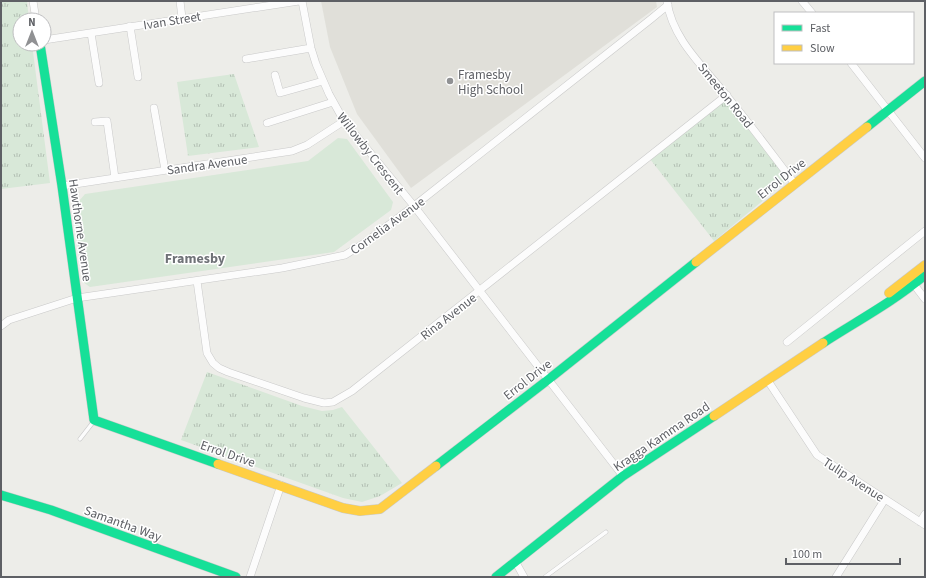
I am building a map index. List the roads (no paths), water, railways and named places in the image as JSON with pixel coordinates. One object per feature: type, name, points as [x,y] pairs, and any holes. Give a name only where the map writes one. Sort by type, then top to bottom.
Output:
[{"type":"street","points":[[34,1],[35,12]]},
{"type":"street","points":[[180,1],[182,18]]},
{"type":"street","name":"Ivan Street","points":[[52,39],[301,1]]},
{"type":"street","name":"Willowby Crescent","points":[[301,1],[311,48],[323,81],[344,121],[414,206],[623,476]]},
{"type":"street","points":[[802,1],[811,12]]},
{"type":"street","name":"Smeeton Road","points":[[667,3],[676,29],[684,44],[727,95],[795,184]]},
{"type":"street","name":"Cornelia Avenue","points":[[1,326],[9,320],[77,298],[282,268],[345,255],[363,244],[414,206],[651,19],[667,3]]},
{"type":"street","points":[[130,26],[138,76]]},
{"type":"street","points":[[91,33],[99,83]]},
{"type":"street","points":[[246,59],[311,48]]},
{"type":"street","name":"Hawthorne Avenue","points":[[41,52],[62,186],[94,420]]},
{"type":"street","points":[[852,64],[925,158]]},
{"type":"street","points":[[275,76],[280,93],[323,81]]},
{"type":"street","name":"Errol Drive","points":[[94,420],[343,508],[360,511],[380,509],[549,379],[925,81]]},
{"type":"street","name":"Rina Avenue","points":[[197,281],[207,353],[213,363],[228,372],[304,398],[324,403],[333,402],[352,391],[727,95]]},
{"type":"street","points":[[267,123],[333,102]]},
{"type":"street","points":[[154,108],[165,170]]},
{"type":"street","points":[[95,122],[107,121],[115,178]]},
{"type":"street","name":"Sandra Avenue","points":[[62,186],[292,151],[307,145],[344,121]]},
{"type":"street","points":[[787,342],[925,231]]},
{"type":"street","name":"Kragga Kamma Road","points":[[496,577],[623,476],[849,326],[867,316],[912,281],[925,265]]},
{"type":"street","name":"Kragga Kamma Road","points":[[912,281],[925,275]]},
{"type":"street","points":[[912,281],[925,299]]},
{"type":"street","name":"Tulip Avenue","points":[[768,381],[817,455],[922,524]]},
{"type":"street","points":[[250,577],[280,485]]},
{"type":"street","name":"Samantha Way","points":[[1,495],[51,510],[236,577]]},
{"type":"street","points":[[836,577],[885,499]]},
{"type":"street","points":[[922,524],[925,514]]},
{"type":"street","points":[[515,561],[524,577]]},
{"type":"lane","points":[[80,439],[94,420]]},
{"type":"lane","points":[[545,577],[606,532]]},
{"type":"place","name":"Framesby High School","points":[[450,81]]},
{"type":"district","name":"Framesby","points":[[195,258]]}]
